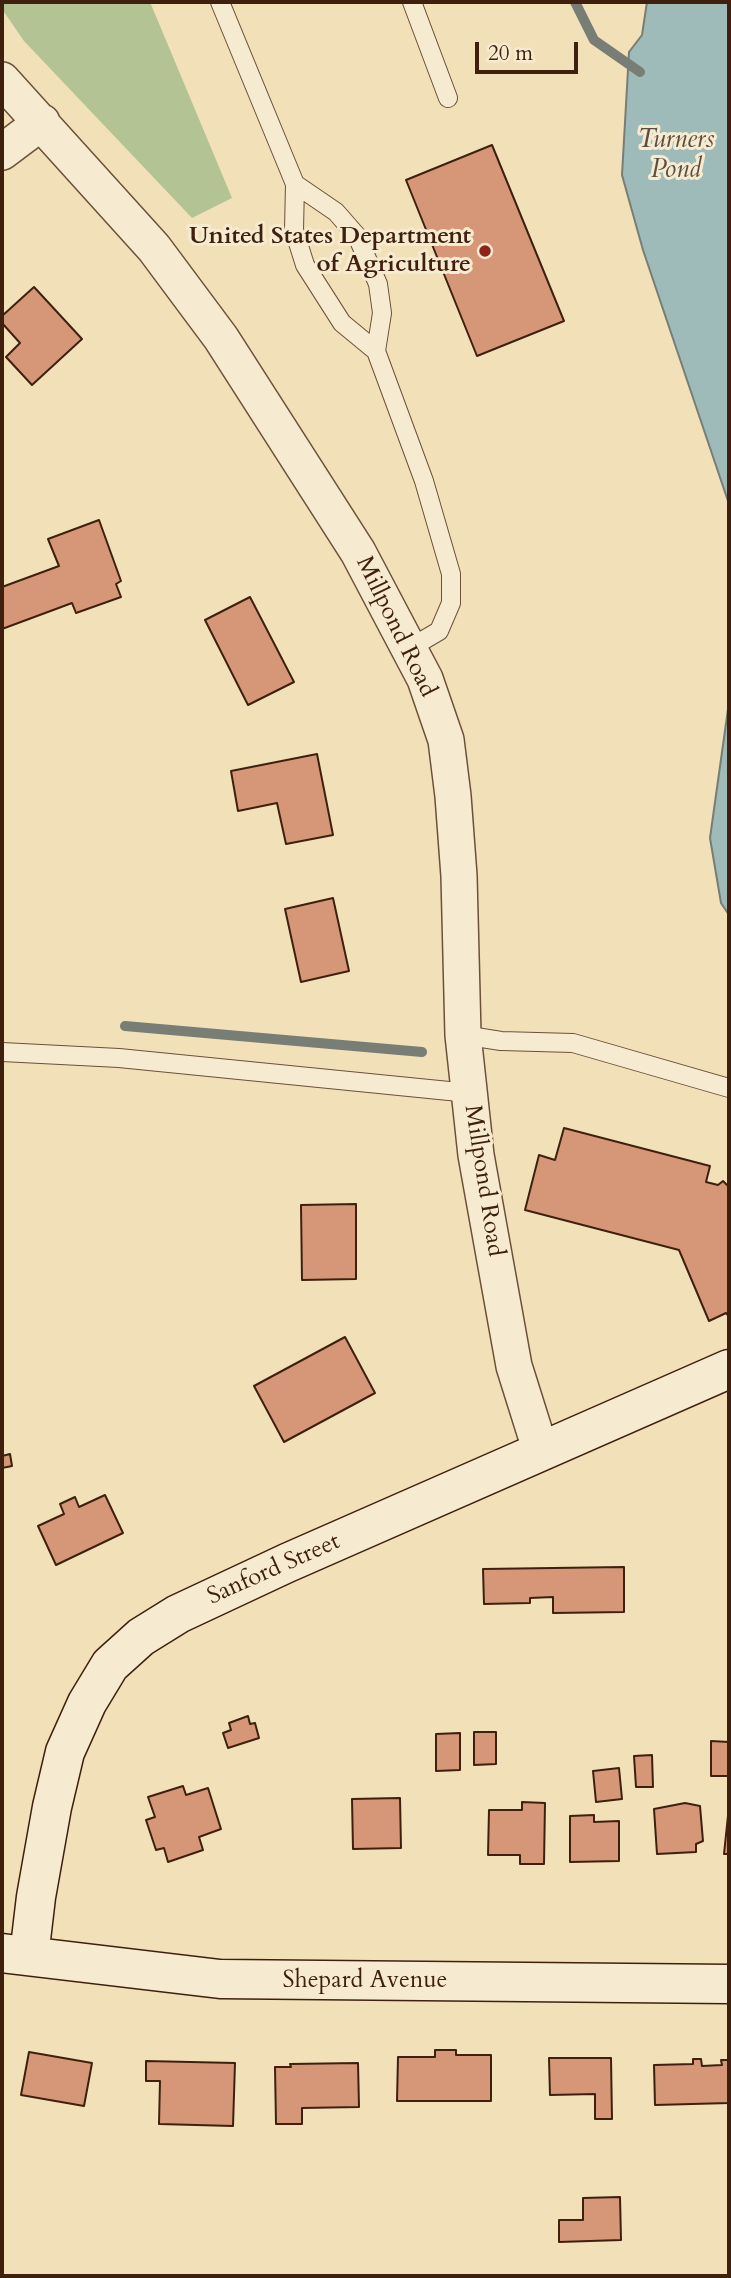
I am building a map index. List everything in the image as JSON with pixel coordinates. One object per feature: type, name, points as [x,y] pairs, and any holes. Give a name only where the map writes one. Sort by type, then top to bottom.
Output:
[{"type":"street","name":"Millpond Road","points":[[2,80],[154,248],[221,338],[359,552],[425,679],[446,740],[459,876],[463,1035],[476,1155],[514,1366],[541,1452]]},
{"type":"street","points":[[2,152],[42,122]]},
{"type":"street","name":"Sanford Street","points":[[15,1955],[36,1897],[65,1752],[87,1703],[110,1665],[141,1637],[178,1614],[287,1563],[729,1369]]},
{"type":"street","name":"Shepard Avenue","points":[[15,1955],[220,1979],[729,1984]]},
{"type":"lane","points":[[220,2],[295,184],[294,230],[304,265],[342,323],[376,351]]},
{"type":"lane","points":[[412,2],[448,98]]},
{"type":"lane","points":[[295,184],[336,212],[357,236],[378,284],[382,313],[376,351],[424,481],[451,574],[451,603],[439,631],[410,648]]},
{"type":"lane","points":[[463,1035],[501,1041],[573,1043],[729,1088]]},
{"type":"lane","points":[[2,1052],[119,1058],[470,1093]]},
{"type":"green space","points":[[2,2],[150,2],[232,198],[192,218],[24,41],[2,9]]},
{"type":"water","name":"Turners Pond","points":[[647,2],[729,2],[729,504],[643,250],[622,175],[629,52],[642,35]]},
{"type":"water","points":[[729,702],[729,915],[721,903],[710,838]]},
{"type":"building","name":"United States Department of Agriculture","points":[[492,145],[564,321],[477,356],[406,180]]},
{"type":"building","points":[[34,287],[82,339],[32,385],[6,357],[20,343],[2,323],[2,316]]},
{"type":"building","points":[[99,520],[121,581],[116,584],[121,597],[76,613],[72,603],[2,629],[2,587],[59,566],[48,539]]},
{"type":"building","points":[[250,597],[294,682],[248,705],[205,620]]},
{"type":"building","points":[[317,754],[333,835],[286,844],[277,803],[238,811],[231,771]]},
{"type":"building","points":[[333,898],[349,971],[301,982],[285,909]]},
{"type":"building","points":[[564,1128],[710,1166],[706,1182],[718,1185],[723,1181],[729,1187],[729,1317],[726,1313],[709,1321],[679,1250],[525,1210],[539,1155],[555,1160]]},
{"type":"building","points":[[356,1204],[356,1279],[302,1280],[301,1205]]},
{"type":"building","points":[[345,1337],[375,1393],[284,1442],[254,1386]]},
{"type":"building","points":[[10,1454],[12,1466],[2,1468],[2,1456]]},
{"type":"building","points":[[105,1495],[123,1533],[56,1565],[38,1526],[64,1514],[60,1504],[75,1497],[79,1507]]},
{"type":"building","points":[[624,1567],[624,1612],[553,1613],[553,1597],[530,1598],[530,1603],[484,1604],[483,1569]]},
{"type":"building","points":[[248,1716],[250,1724],[255,1723],[259,1738],[228,1748],[223,1733],[231,1730],[229,1723]]},
{"type":"building","points":[[474,1732],[496,1732],[496,1764],[474,1765]]},
{"type":"building","points":[[460,1733],[460,1770],[436,1771],[436,1734]]},
{"type":"building","points":[[711,1741],[729,1742],[729,1776],[711,1776]]},
{"type":"building","points":[[652,1755],[653,1787],[636,1787],[634,1756]]},
{"type":"building","points":[[619,1768],[622,1799],[596,1802],[593,1771]]},
{"type":"building","points":[[183,1786],[186,1795],[208,1788],[221,1829],[199,1837],[203,1850],[168,1862],[164,1848],[156,1850],[146,1820],[155,1817],[148,1797]]},
{"type":"building","points":[[400,1798],[401,1848],[353,1849],[352,1799]]},
{"type":"building","points":[[522,1802],[545,1803],[544,1864],[520,1864],[520,1855],[488,1855],[489,1810],[522,1810]]},
{"type":"building","points":[[685,1803],[700,1806],[703,1841],[696,1844],[696,1852],[657,1854],[654,1809]]},
{"type":"building","points":[[729,1806],[729,1854],[724,1854]]},
{"type":"building","points":[[594,1815],[594,1822],[619,1821],[619,1861],[570,1862],[570,1816]]},
{"type":"building","points":[[435,2050],[456,2050],[456,2055],[491,2055],[491,2101],[397,2101],[398,2057],[435,2057]]},
{"type":"building","points":[[29,2052],[92,2063],[84,2106],[21,2095]]},
{"type":"building","points":[[549,2058],[611,2058],[612,2119],[595,2119],[595,2094],[550,2095]]},
{"type":"building","points":[[693,2059],[701,2059],[702,2066],[722,2065],[721,2060],[729,2060],[729,2103],[655,2105],[654,2065],[693,2064]]},
{"type":"building","points":[[146,2061],[235,2063],[233,2126],[159,2124],[160,2081],[146,2081]]},
{"type":"building","points":[[358,2063],[359,2107],[302,2108],[302,2124],[276,2124],[275,2067],[291,2067],[290,2064]]},
{"type":"building","points":[[620,2197],[621,2240],[559,2242],[559,2220],[583,2220],[583,2198]]},
{"type":"waterway","points":[[575,2],[594,40],[640,72]]},
{"type":"waterway","points":[[125,1026],[422,1052]]},
{"type":"place","name":"United States Department of Agriculture","points":[[485,251]]}]
